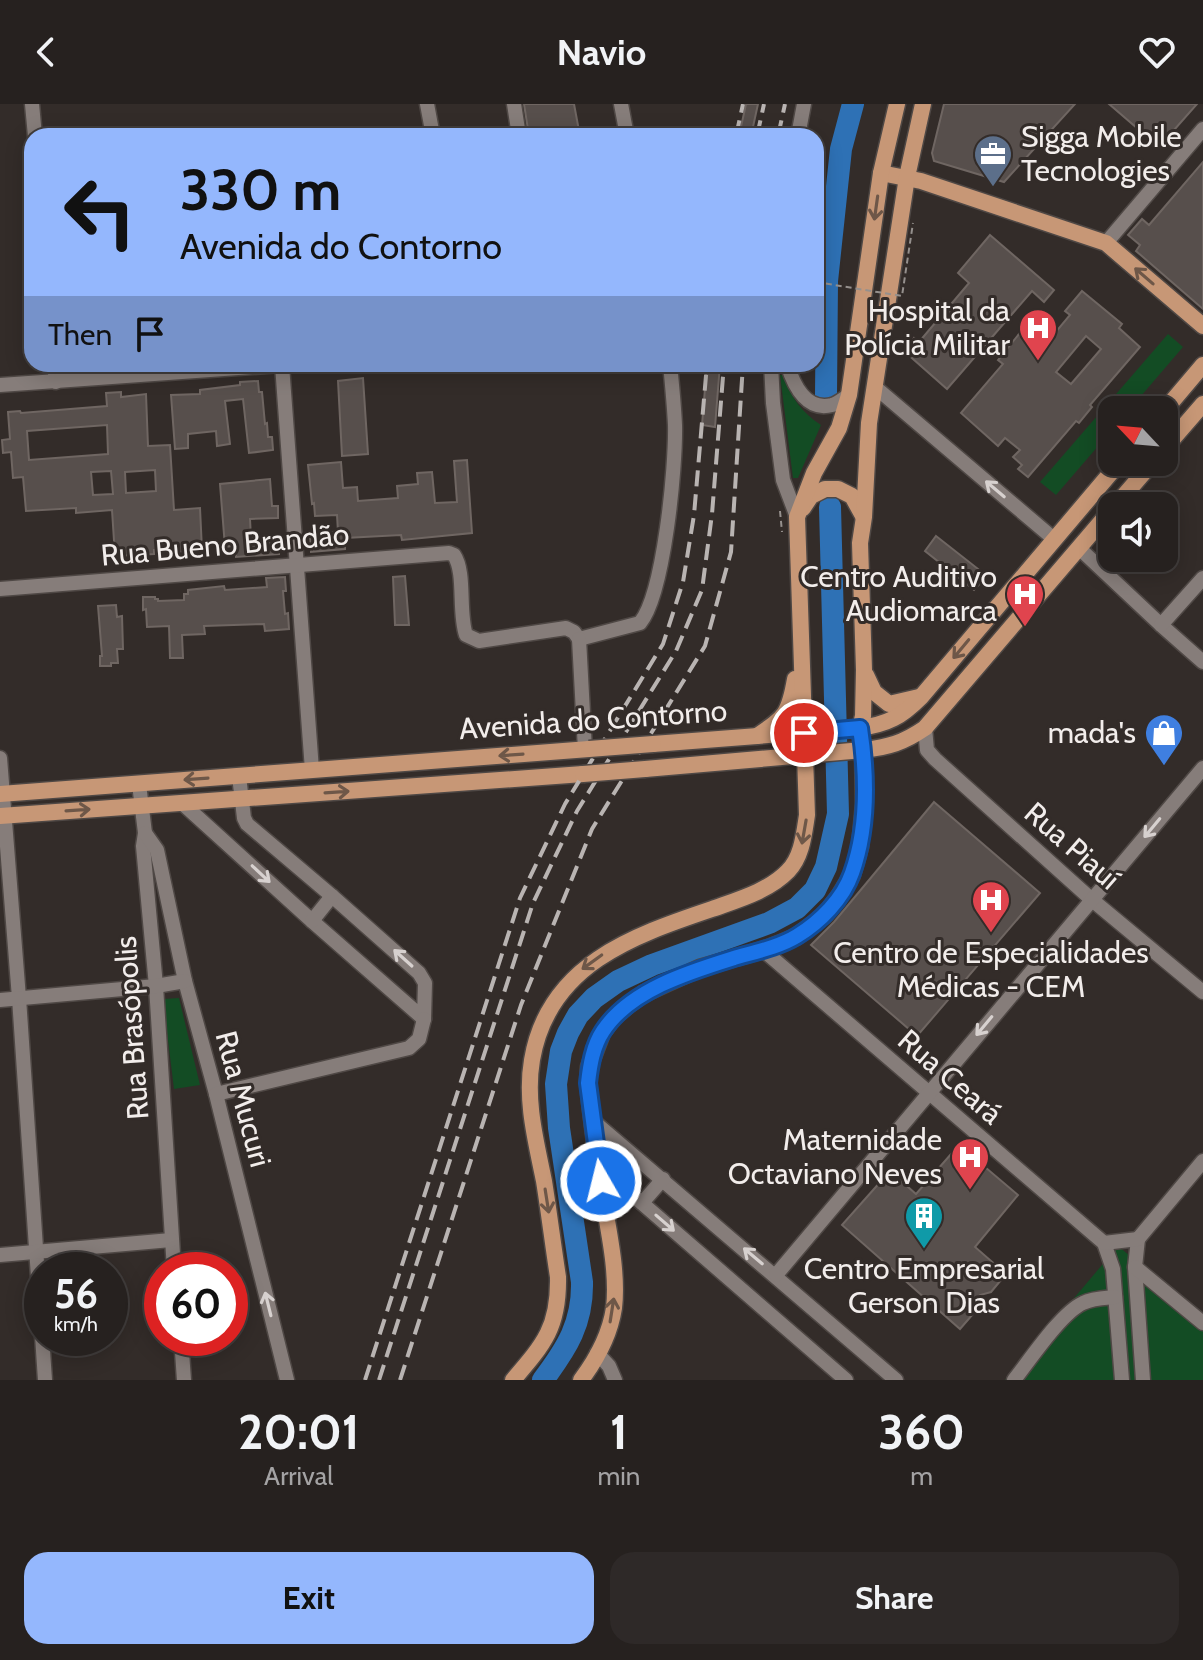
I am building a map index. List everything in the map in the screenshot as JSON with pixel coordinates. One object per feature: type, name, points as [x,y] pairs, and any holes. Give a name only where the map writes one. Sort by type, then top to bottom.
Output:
[{"type":"main road","points":[[513,1380],[545,1342],[559,1296],[530,1086],[532,1061],[545,1019],[568,984],[614,947],[776,881],[789,870],[798,855],[807,815],[811,754],[801,658],[797,517],[814,473],[839,428],[849,395],[881,173],[897,104]]},
{"type":"main road","points":[[581,1380],[607,1332],[614,1309],[610,1240],[588,1083],[589,1067],[602,1033],[613,1018],[643,994],[700,968],[796,937],[825,915],[840,895],[852,875],[860,847],[864,804],[857,728],[863,716],[864,670],[860,543],[869,423],[907,177],[923,104]]},
{"type":"main road","points":[[881,173],[907,177],[957,192],[1106,243],[1203,326]]},
{"type":"main road","points":[[1177,396],[1203,365]]},
{"type":"main road","points":[[1178,433],[1203,404]]},
{"type":"main road","name":"Avenida do Contorno","points":[[1,794],[880,725],[907,711],[921,697],[1108,476]]},
{"type":"main road","name":"Avenida do Contorno","points":[[1127,492],[1141,476]]},
{"type":"main road","points":[[797,517],[811,496],[825,489],[838,489],[852,496],[864,517]]},
{"type":"main road","points":[[1069,523],[1069,537],[1079,548]]},
{"type":"main road","name":"Avenida do Contorno","points":[[2,816],[583,774],[900,744],[925,728],[1098,526]]},
{"type":"main road","points":[[1054,539],[1066,553],[1064,565]]},
{"type":"main road","points":[[755,737],[786,714],[801,658]]},
{"type":"main road","points":[[864,670],[874,692],[889,704],[921,697]]},
{"type":"street","points":[[32,104],[34,128]]},
{"type":"street","points":[[427,104],[432,128]]},
{"type":"street","points":[[514,104],[518,128]]},
{"type":"street","points":[[621,104],[626,128]]},
{"type":"street","points":[[800,128],[804,104]]},
{"type":"street","points":[[1106,243],[1203,129]]},
{"type":"street","points":[[55,372],[56,382]]},
{"type":"street","points":[[0,385],[192,372]]},
{"type":"street","points":[[288,372],[296,566],[312,770]]},
{"type":"street","points":[[587,749],[579,639],[640,623],[650,608],[662,555],[672,470],[675,427],[671,372]]},
{"type":"street","points":[[771,372],[783,480],[797,517]]},
{"type":"street","points":[[790,372],[795,386],[808,400],[832,405],[849,395]]},
{"type":"street","points":[[875,387],[1054,539]]},
{"type":"street","points":[[1079,548],[1203,662]]},
{"type":"street","name":"Rua Bueno Brandão","points":[[0,589],[444,553],[454,555],[459,565],[466,635],[479,641],[566,628],[579,639]]},
{"type":"street","points":[[1161,625],[1203,578]]},
{"type":"street","name":"Rua Piauí","points":[[925,728],[927,750],[935,759],[1091,899],[1203,992]]},
{"type":"street","points":[[0,758],[36,1252],[171,1240]]},
{"type":"street","points":[[776,1275],[1203,768]]},
{"type":"street","points":[[216,1094],[409,1048],[419,1039],[424,1019],[425,983],[419,973],[245,821],[239,776]]},
{"type":"street","name":"Rua Brasópolis","points":[[139,784],[156,986],[172,1252]]},
{"type":"street","points":[[182,803],[424,1019]]},
{"type":"street","name":"Rua Mucuri","points":[[145,833],[157,850],[185,981],[287,1380]]},
{"type":"street","points":[[233,849],[257,833]]},
{"type":"street","points":[[312,921],[332,896]]},
{"type":"street","name":"Rua Ceará","points":[[763,950],[1104,1243]]},
{"type":"street","points":[[0,1000],[185,981]]},
{"type":"street","points":[[592,1120],[896,1380]]},
{"type":"street","points":[[1143,1380],[1135,1267],[1138,1239],[1203,1161]]},
{"type":"street","points":[[642,1203],[663,1179]]},
{"type":"street","points":[[601,1181],[628,1191],[846,1380]]},
{"type":"street","points":[[1122,1380],[1113,1269],[1104,1243],[1138,1239]]},
{"type":"street","points":[[0,1255],[24,1253]]},
{"type":"street","points":[[1113,1269],[1135,1267],[1203,1323]]},
{"type":"street","points":[[1014,1380],[1063,1319],[1078,1306],[1092,1300],[1115,1297]]},
{"type":"street","points":[[597,1353],[609,1366],[615,1380]]},
{"type":"street","points":[[43,1356],[45,1380]]},
{"type":"street","points":[[182,1356],[184,1380]]},
{"type":"path","points":[[824,283],[902,296],[913,223]]},
{"type":"green space","points":[[1168,334],[1183,347],[1141,396],[1114,396]]},
{"type":"green space","points":[[780,375],[783,375],[802,409],[821,425],[798,478],[793,478]]},
{"type":"green space","points":[[1098,415],[1098,446],[1056,495],[1040,482]]},
{"type":"green space","points":[[179,998],[200,1085],[174,1089],[163,999]]},
{"type":"green space","points":[[1118,1246],[1203,1317],[1203,1380],[1005,1380]]},
{"type":"building","points":[[524,104],[574,104],[578,128],[528,128]]},
{"type":"building","points":[[746,104],[758,104],[753,128],[741,128]]},
{"type":"building","points":[[944,104],[1075,104],[1004,182],[934,161],[932,153]]},
{"type":"building","points":[[1109,104],[1197,104],[1159,147]]},
{"type":"building","points":[[1203,162],[1203,309],[1136,251],[1140,245],[1128,235],[1142,219],[1149,225]]},
{"type":"building","points":[[990,235],[1054,290],[1044,302],[1032,291],[947,389],[904,351],[914,338],[919,342],[969,283],[958,273]]},
{"type":"building","points":[[1082,291],[1122,324],[1119,328],[1140,347],[1090,405],[1092,407],[1079,423],[1076,421],[1028,477],[1018,469],[1022,465],[1013,457],[1020,450],[1005,438],[998,446],[961,413],[1003,364],[998,360],[1019,334],[1040,351],[1070,315],[1065,311]],"holes":[[[1086,336],[1101,349],[1071,384],[1056,372]]]},
{"type":"building","points":[[706,372],[719,372],[715,427],[702,425]]},
{"type":"building","points":[[363,378],[368,454],[342,456],[338,381]]},
{"type":"building","points":[[258,381],[273,450],[249,453],[243,399],[225,401],[230,444],[217,446],[216,431],[188,434],[188,448],[175,449],[171,395],[200,394],[200,390]]},
{"type":"building","points":[[121,392],[121,397],[146,394],[148,446],[170,445],[174,510],[200,508],[202,550],[154,550],[154,554],[115,556],[112,510],[76,513],[76,508],[26,511],[23,477],[13,478],[11,452],[3,453],[2,440],[10,439],[8,412],[107,406],[106,393]],"holes":[[[107,425],[108,454],[29,460],[27,431]],[[155,470],[156,491],[126,493],[125,472]],[[111,471],[113,494],[93,495],[91,472]]]},
{"type":"building","points":[[467,460],[472,533],[402,540],[401,535],[345,538],[345,549],[311,552],[310,534],[338,532],[337,515],[315,516],[308,465],[341,462],[343,488],[357,487],[358,501],[398,498],[397,486],[418,484],[417,473],[432,472],[435,503],[457,502],[454,461]]},
{"type":"building","points":[[270,479],[272,506],[278,506],[278,518],[250,519],[251,538],[278,536],[279,554],[236,557],[232,546],[225,547],[220,484]]},
{"type":"building","points":[[936,536],[987,576],[974,590],[925,551]]},
{"type":"building","points":[[405,576],[409,625],[395,625],[393,577]]},
{"type":"building","points":[[285,577],[286,591],[283,591],[289,629],[265,631],[264,624],[204,626],[205,634],[182,635],[183,658],[170,658],[169,626],[147,627],[143,597],[155,597],[158,601],[184,600],[188,590],[224,586],[225,590],[267,587],[266,578]]},
{"type":"building","points":[[116,605],[117,617],[122,616],[123,649],[117,649],[118,663],[100,666],[98,606]]},
{"type":"building","points":[[934,802],[1040,893],[917,1036],[811,945],[834,922]]},
{"type":"building","name":"Centro Empresarial Gerson Dias","points":[[959,1145],[1018,1195],[975,1247],[1006,1274],[991,1292],[980,1295],[973,1314],[960,1329],[842,1225],[890,1171],[916,1194]]},
{"type":"waterway","points":[[826,395],[827,281],[841,149],[853,104]]},
{"type":"waterway","points":[[543,1380],[572,1334],[582,1297],[556,1084],[561,1051],[568,1033],[578,1015],[594,998],[618,981],[652,965],[769,923],[797,908],[815,890],[826,867],[838,814],[830,507]]},
{"type":"railway","points":[[738,128],[743,104]]},
{"type":"railway","points":[[759,128],[764,104]]},
{"type":"railway","points":[[780,128],[785,104]]},
{"type":"railway","points":[[365,1380],[520,898],[565,804],[663,644],[683,582],[694,515],[706,372]]},
{"type":"railway","points":[[379,1380],[533,903],[577,811],[676,651],[702,590],[712,514],[723,372]]},
{"type":"railway","points":[[400,1380],[521,1005],[592,829],[705,646],[731,552],[742,372]]},
{"type":"place","name":"Sigga Mobile Tecnologies","points":[[993,188]]},
{"type":"place","name":"Hospital da Polícia Militar","points":[[1038,362]]},
{"type":"place","name":"Centro Auditivo Audiomarca","points":[[1025,628]]},
{"type":"place","name":"mada's","points":[[1164,767]]},
{"type":"place","name":"Centro de Especialidades Médicas - CEM","points":[[991,934]]},
{"type":"place","name":"Maternidade Octaviano Neves","points":[[970,1191]]},
{"type":"place","name":"Centro Empresarial Gerson Dias","points":[[924,1250]]},
{"type":"route","points":[[601,1181],[588,1083],[589,1067],[602,1033],[613,1018],[643,994],[700,968],[796,937],[825,915],[852,875],[860,847],[864,804],[860,728],[804,733]]}]
